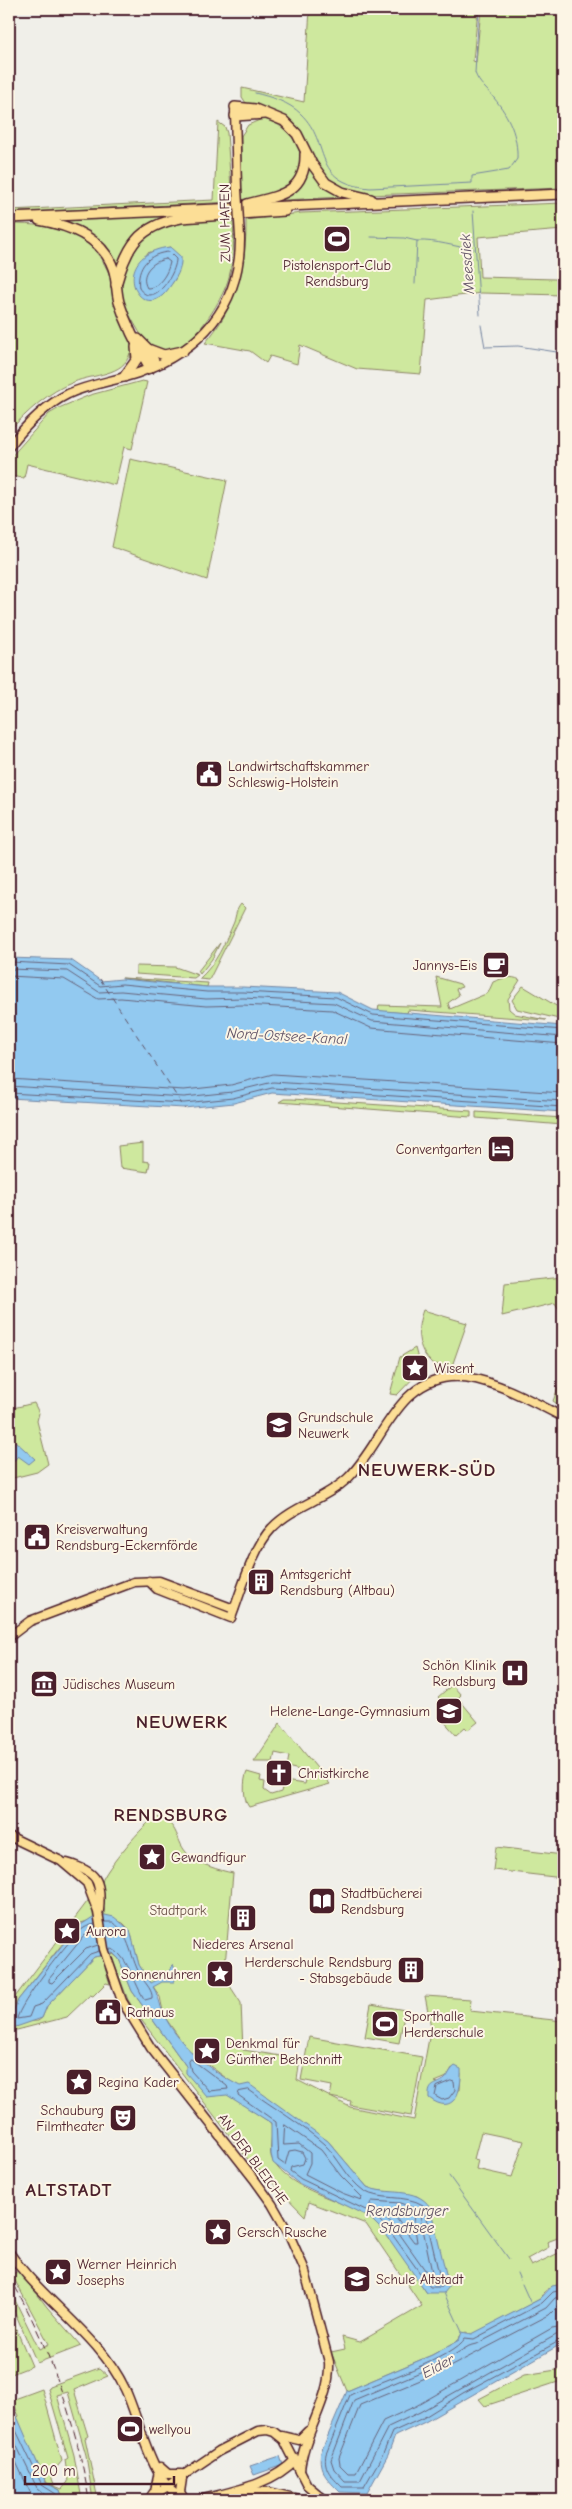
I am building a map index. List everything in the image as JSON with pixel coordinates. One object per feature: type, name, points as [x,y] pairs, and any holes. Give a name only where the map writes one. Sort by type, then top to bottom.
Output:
[{"type":"highway","points":[[235,107],[249,108],[284,121],[291,127],[326,183],[354,195],[389,202]]},
{"type":"highway","points":[[235,116],[266,114]]},
{"type":"highway","points":[[227,209],[277,197],[290,190],[303,172],[305,151]]},
{"type":"highway","points":[[9,218],[320,204],[563,196]]},
{"type":"highway","points":[[116,285],[123,259],[132,245],[144,234],[164,222],[181,218],[250,215],[306,209],[320,204]]},
{"type":"highway","points":[[9,218],[56,223],[84,236],[100,248],[109,260],[119,303],[136,342],[153,367]]},
{"type":"highway","points":[[132,332],[148,350],[153,367]]},
{"type":"highway","points":[[124,377],[133,368],[137,359],[136,342]]},
{"type":"highway","points":[[148,350],[164,355],[183,351]]},
{"type":"main road","name":"ZUM HAFEN","points":[[9,447],[42,412],[67,395],[153,367],[183,351],[203,334],[225,304],[238,265],[240,237],[235,107]]},
{"type":"main road","points":[[149,1581],[157,1589],[231,1618],[261,1544],[272,1528],[330,1492],[350,1476],[411,1392],[433,1380],[466,1376],[513,1394],[563,1417]]},
{"type":"main road","points":[[9,1637],[30,1621],[125,1584],[149,1581],[159,1581],[234,1609]]},
{"type":"main road","points":[[9,1836],[61,1861],[92,1873],[97,1878],[100,1890],[98,1912]]},
{"type":"main road","name":"AN DER BLEICHE","points":[[61,1861],[90,1888],[98,1912],[104,1949],[122,2001],[152,2048],[272,2204],[304,2268],[329,2362],[327,2385],[304,2450],[277,2475],[239,2490]]},
{"type":"main road","points":[[9,2252],[35,2284],[74,2322],[117,2374],[130,2400],[159,2472],[175,2499]]},
{"type":"main road","points":[[147,2500],[219,2451],[258,2431],[274,2432],[288,2440],[299,2440],[312,2427]]},
{"type":"main road","points":[[274,2432],[290,2448],[294,2461],[307,2485],[325,2500]]},
{"type":"main road","points":[[300,2471],[304,2450]]},
{"type":"main road","points":[[153,2458],[168,2474],[184,2476]]},
{"type":"main road","points":[[147,2500],[155,2491],[159,2472]]},
{"type":"main road","points":[[175,2499],[184,2476]]},
{"type":"main road","points":[[184,2476],[180,2492],[186,2500]]},
{"type":"main road","points":[[199,2500],[239,2490],[269,2492],[302,2500]]},
{"type":"main road","points":[[175,2499],[186,2500]]},
{"type":"green space","points":[[310,9],[478,9],[473,61],[476,62],[481,9],[563,9],[563,188],[367,195],[336,185],[318,168],[303,135],[292,121],[276,112],[246,103],[242,97],[242,88],[304,102]]},
{"type":"green space","points":[[262,119],[274,123],[285,130],[293,139],[299,149],[300,172],[294,182],[284,191],[264,198],[242,201],[241,136],[248,125]]},
{"type":"green space","points":[[218,122],[225,127],[227,133],[232,202],[9,213],[9,210],[214,200]]},
{"type":"green space","points":[[307,163],[337,194],[343,197],[283,200],[290,194]]},
{"type":"green space","points":[[563,203],[563,230],[478,237],[480,277],[555,279],[563,281],[563,295],[481,293],[427,300],[421,374],[357,369],[300,345],[297,364],[270,356],[266,363],[250,351],[205,343],[224,316],[237,286],[244,253],[246,220],[301,213]]},
{"type":"green space","points":[[188,215],[165,223],[129,244],[124,249],[116,268],[111,259],[55,219]]},
{"type":"green space","points":[[233,220],[232,263],[229,277],[211,313],[191,338],[180,346],[168,350],[153,347],[147,343],[141,334],[127,311],[122,297],[124,274],[136,245],[145,237],[166,226],[199,221]],"holes":[[[170,247],[176,278],[163,295],[147,253]]]},
{"type":"green space","points":[[9,224],[42,226],[67,232],[85,242],[99,256],[109,274],[117,296],[133,349],[133,360],[130,359],[130,353],[127,361],[115,370],[74,382],[47,396],[9,431]]},
{"type":"green space","points":[[142,381],[147,382],[132,449],[124,447],[115,485],[27,464],[24,478],[9,476],[9,459],[49,414],[90,395]]},
{"type":"green space","points":[[130,459],[227,480],[207,580],[112,547]]},
{"type":"green space","points":[[241,904],[245,908],[209,980],[199,979],[220,953]]},
{"type":"green space","points":[[220,943],[212,959],[200,974],[198,971]]},
{"type":"green space","points":[[136,966],[175,967],[198,975],[194,978],[136,974]]},
{"type":"green space","points":[[436,977],[460,984],[462,987],[456,989],[459,995],[448,1003],[450,1009],[488,993],[493,982],[500,979],[517,978],[520,980],[508,999],[509,1009],[515,1014],[546,1020],[408,1010],[407,1013],[378,1011],[379,1005],[442,1007]]},
{"type":"green space","points":[[122,978],[208,983],[207,987]]},
{"type":"green space","points":[[523,986],[563,1010],[563,1020],[517,1009],[512,1000]]},
{"type":"green space","points":[[284,1099],[471,1111],[471,1117],[279,1102]]},
{"type":"green space","points":[[476,1112],[563,1118],[563,1125],[476,1118]]},
{"type":"green space","points":[[143,1143],[143,1161],[150,1162],[148,1172],[120,1168],[118,1146]]},
{"type":"green space","points":[[563,1277],[563,1316],[555,1303],[502,1316],[505,1283]]},
{"type":"green space","points":[[423,1310],[467,1323],[452,1366],[433,1364],[423,1352],[419,1339],[419,1324]]},
{"type":"green space","points":[[415,1348],[421,1370],[397,1395],[390,1394],[400,1357]]},
{"type":"green space","points":[[563,1375],[563,1408],[553,1401]]},
{"type":"green space","points":[[34,1403],[39,1413],[37,1421],[48,1464],[37,1472],[9,1479],[9,1409]]},
{"type":"green space","points":[[452,1685],[461,1695],[458,1698],[478,1722],[468,1730],[465,1727],[456,1735],[442,1719],[451,1711],[438,1697]]},
{"type":"green space","points":[[280,1723],[330,1784],[249,1807],[244,1790],[247,1772],[261,1776],[260,1781],[265,1782],[264,1790],[271,1795],[281,1792],[284,1781],[305,1784],[308,1772],[287,1767],[289,1756],[275,1753],[273,1762],[254,1762]]},
{"type":"green space","name":"Stadtpark","points":[[156,1817],[164,1820],[173,1828],[184,1850],[189,1855],[210,1867],[233,1873],[224,1977],[241,2003],[243,2050],[300,2059],[297,2080],[350,2107],[414,2120],[431,2027],[425,1996],[471,1999],[470,2011],[563,2021],[563,2236],[547,2242],[549,2247],[527,2259],[531,2266],[563,2251],[563,2284],[547,2289],[540,2299],[472,2335],[467,2332],[460,2336],[459,2340],[432,2355],[347,2391],[331,2352],[345,2349],[342,2337],[360,2342],[422,2306],[366,2224],[309,2202],[305,2216],[261,2171],[256,2170],[139,2017],[128,2000],[114,1963],[105,1968],[110,1984],[106,1983],[93,1996],[90,1995],[67,2017],[17,2030],[9,2028],[9,2022],[38,2021],[42,2018],[47,2006],[94,1957],[112,1953],[119,1959],[132,1991],[186,2066],[271,2123],[271,2157],[281,2171],[291,2180],[317,2194],[357,2211],[377,2224],[401,2252],[427,2293],[448,2288],[430,2207],[417,2196],[374,2190],[367,2187],[328,2141],[230,2081],[187,2049],[164,2016],[160,1997],[139,1965],[130,1930],[123,1923],[105,1917],[101,1890],[104,1876],[135,1836]],"holes":[[[452,2068],[461,2073],[460,2090],[435,2082],[447,2077]],[[481,2132],[524,2141],[512,2177],[476,2169],[478,2160],[474,2159]]]},
{"type":"green space","points":[[496,1847],[563,1855],[563,1878],[493,1870]]},
{"type":"green space","points":[[90,1898],[94,1919],[81,1923],[18,2000],[9,2022],[9,2005]]},
{"type":"green space","name":"Sporthalle Herderschule","points":[[371,2004],[405,2010],[399,2043],[365,2037]]},
{"type":"green space","points":[[309,2037],[422,2057],[411,2116],[350,2105],[351,2101],[330,2097],[332,2086],[301,2080]]},
{"type":"green space","points":[[19,2270],[47,2307],[81,2346],[37,2363],[9,2299],[9,2288],[39,2349],[49,2344],[12,2275]]},
{"type":"green space","points":[[9,2312],[32,2366],[9,2375]]},
{"type":"green space","points":[[99,2368],[108,2376],[74,2390],[88,2436],[85,2438],[98,2500],[93,2500],[86,2455],[68,2392],[57,2395],[74,2455],[82,2500],[63,2500],[60,2490],[47,2483],[16,2419],[19,2416],[12,2400],[42,2389],[62,2461],[57,2467],[49,2471],[54,2484],[52,2485],[62,2489],[68,2482],[65,2460],[68,2458],[48,2389],[50,2386]]},
{"type":"green space","points":[[563,2369],[563,2385],[561,2381],[485,2406],[479,2399],[524,2375]]},
{"type":"water","points":[[170,247],[181,257],[181,266],[178,274],[169,288],[158,299],[148,300],[139,295],[134,286],[133,274],[138,262],[150,252]]},
{"type":"water","name":"Nord-Ostsee-Kanal","points":[[9,958],[71,960],[101,981],[122,979],[207,987],[337,992],[373,1010],[563,1026],[563,1112],[272,1093],[234,1103],[184,1108],[9,1098]]},
{"type":"water","points":[[15,1441],[35,1459],[29,1464],[18,1456],[10,1465],[9,1454]]},
{"type":"water","name":"Rendsburger Stadtsee","points":[[105,1915],[114,1917],[130,1930],[139,1965],[151,1983],[169,1974],[173,1964],[177,1975],[174,1982],[162,1982],[153,1987],[164,2015],[173,2030],[198,2058],[240,2086],[249,2084],[328,2141],[367,2187],[375,2190],[409,2194],[424,2200],[430,2207],[448,2282],[448,2288],[444,2293],[427,2293],[385,2233],[369,2217],[298,2183],[273,2163],[271,2154],[271,2123],[227,2095],[207,2097],[186,2073],[186,2066],[132,1991],[119,1959],[113,1953],[94,1957],[47,2006],[42,2018],[13,2028],[9,2022],[18,2000],[76,1928],[93,1917]]},
{"type":"water","points":[[455,2066],[461,2069],[461,2077],[458,2092],[451,2103],[438,2103],[429,2098],[431,2087],[445,2079]]},
{"type":"water","name":"Eider","points":[[563,2284],[563,2343],[425,2422],[395,2436],[388,2455],[367,2493],[340,2492],[328,2479],[322,2469],[321,2452],[347,2391],[432,2355],[459,2340],[462,2332],[472,2334],[540,2299],[552,2286]]},
{"type":"water","points":[[9,2398],[46,2483],[60,2490],[63,2500],[9,2500]]},
{"type":"water","points":[[280,2456],[283,2465],[254,2475],[250,2466]]},
{"type":"waterway","points":[[255,93],[285,103],[301,114],[316,137],[330,170],[338,178],[351,184],[370,188],[472,183],[472,176],[509,170],[517,159],[514,134],[508,119],[475,73],[479,9]]},
{"type":"waterway","name":"Meesdiek","points":[[473,211],[480,315]]},
{"type":"waterway","points":[[371,237],[404,238],[417,241]]},
{"type":"waterway","points":[[415,284],[417,241],[474,249]]},
{"type":"waterway","name":"Meesdiek","points":[[481,325],[485,347],[518,346],[563,353]]},
{"type":"waterway","points":[[449,2176],[509,2259]]},
{"type":"waterway","points":[[517,2273],[520,2280]]},
{"type":"waterway","points":[[522,2284],[531,2304]]},
{"type":"waterway","points":[[444,2293],[462,2332]]},
{"type":"ferry route","points":[[100,979],[185,1109]]},
{"type":"railway","points":[[9,2276],[37,2329],[59,2384],[77,2441],[89,2500]]},
{"type":"place","name":"Pistolensport-Club Rendsburg","points":[[337,239]]},
{"type":"place","name":"Landwirtschaftskammer Schleswig-Holstein","points":[[209,774]]},
{"type":"place","name":"Jannys-Eis","points":[[496,965]]},
{"type":"place","name":"Conventgarten","points":[[501,1149]]},
{"type":"place","name":"Wisent","points":[[415,1368]]},
{"type":"place","name":"Grundschule Neuwerk","points":[[279,1425]]},
{"type":"place","name":"Kreisverwaltung Rendsburg-Eckernförde","points":[[37,1537]]},
{"type":"place","name":"Amtsgericht Rendsburg (Altbau)","points":[[261,1582]]},
{"type":"place","name":"Schön Klinik Rendsburg","points":[[515,1673]]},
{"type":"place","name":"Jüdisches Museum","points":[[44,1684]]},
{"type":"place","name":"Helene-Lange-Gymnasium","points":[[449,1711]]},
{"type":"place","name":"Christkirche","points":[[279,1773]]},
{"type":"place","name":"Gewandfigur","points":[[152,1857]]},
{"type":"place","name":"Stadtbücherei Rendsburg","points":[[322,1901]]},
{"type":"place","name":"Niederes Arsenal","points":[[243,1918]]},
{"type":"place","name":"Aurora","points":[[67,1931]]},
{"type":"place","name":"Herderschule Rendsburg - Stabsgebäude","points":[[411,1970]]},
{"type":"place","name":"Sonnenuhren","points":[[220,1974]]},
{"type":"place","name":"Rathaus","points":[[108,2012]]},
{"type":"place","name":"Sporthalle Herderschule","points":[[385,2024]]},
{"type":"place","name":"Denkmal für Günther Behschnitt","points":[[207,2051]]},
{"type":"place","name":"Regina Kader","points":[[79,2082]]},
{"type":"place","name":"Schauburg Filmtheater","points":[[123,2118]]},
{"type":"place","name":"Gersch Rusche","points":[[218,2232]]},
{"type":"place","name":"Werner Heinrich Josephs","points":[[58,2272]]},
{"type":"place","name":"Schule Altstadt","points":[[357,2279]]},
{"type":"place","name":"wellyou","points":[[130,2429]]},
{"type":"district","name":"NEUWERK-SÜD","points":[[427,1470]]},
{"type":"district","name":"NEUWERK","points":[[182,1722]]},
{"type":"district","name":"RENDSBURG","points":[[171,1815]]},
{"type":"district","name":"ALTSTADT","points":[[69,2190]]}]
